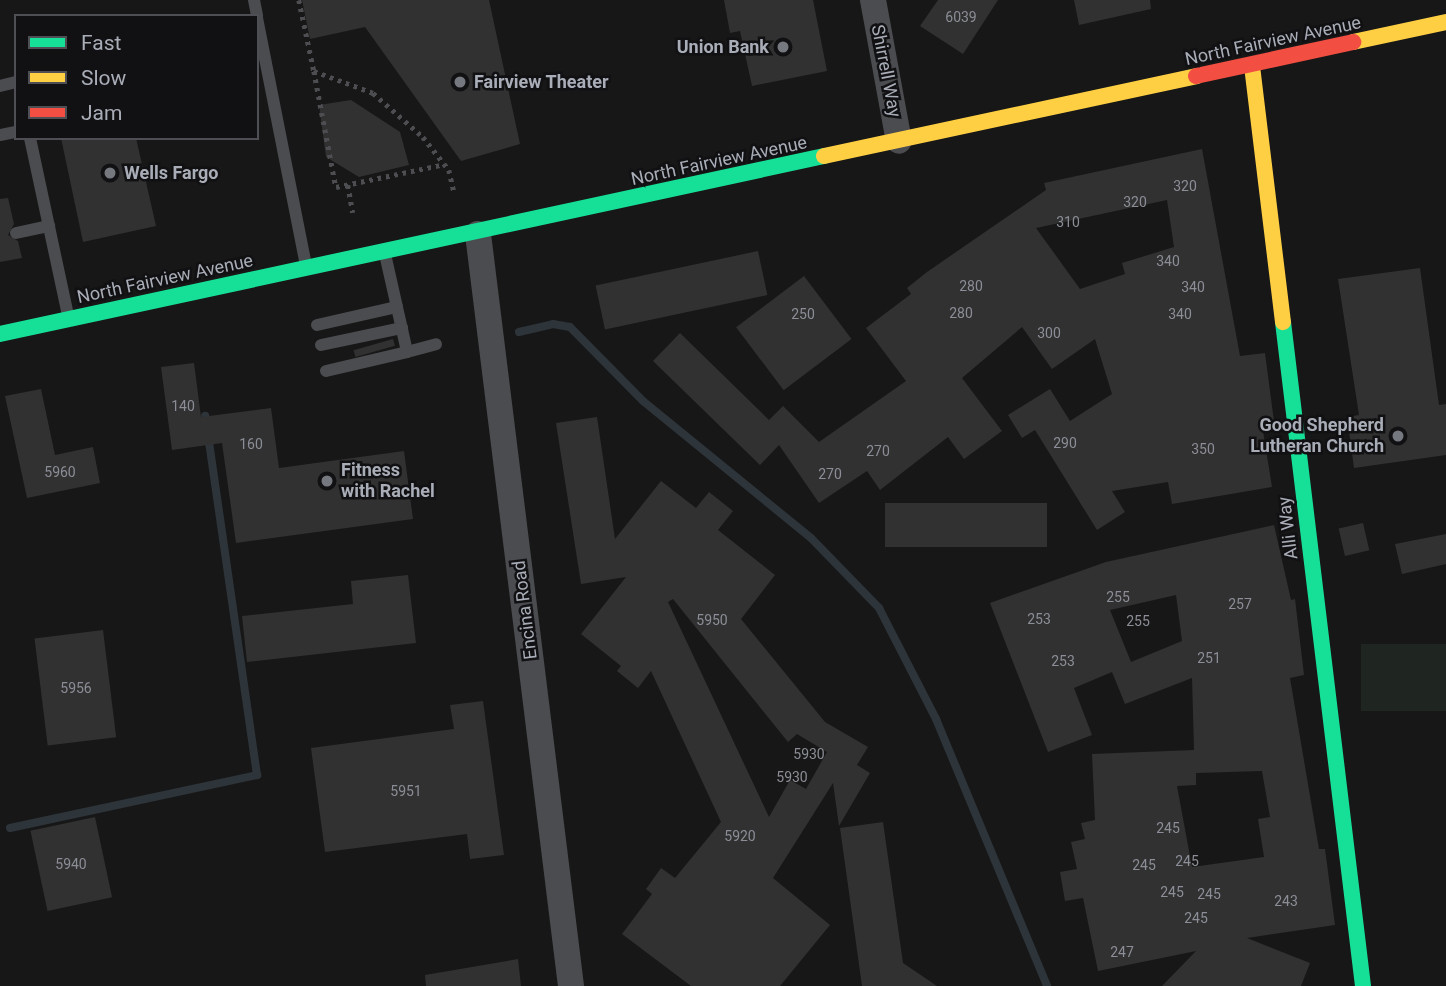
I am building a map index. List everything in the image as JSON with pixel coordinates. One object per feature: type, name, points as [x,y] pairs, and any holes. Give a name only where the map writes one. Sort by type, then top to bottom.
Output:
[{"type":"main road","name":"North Fairview Avenue","points":[[0,334],[478,234],[1446,22]]},
{"type":"main road","name":"Alli Way","points":[[1252,66],[1363,986]]},
{"type":"street","name":"Shirrell Way","points":[[873,0],[899,141]]},
{"type":"street","name":"Encina Road","points":[[478,234],[571,986]]},
{"type":"lane","points":[[259,29],[307,269]]},
{"type":"lane","points":[[30,140],[68,319]]},
{"type":"lane","points":[[16,233],[49,226]]},
{"type":"lane","points":[[385,253],[408,352]]},
{"type":"lane","points":[[317,325],[397,307]]},
{"type":"lane","points":[[321,345],[402,328]]},
{"type":"lane","points":[[326,372],[436,344]]},
{"type":"path","points":[[299,0],[336,187],[445,164]]},
{"type":"path","points":[[314,71],[373,93],[445,164],[454,191]]},
{"type":"path","points":[[348,185],[353,213]]},
{"type":"shaded area","points":[[1361,644],[1446,644],[1446,711],[1361,711]]},
{"type":"building","points":[[302,0],[489,0],[520,144],[461,161],[365,27],[310,39]]},
{"type":"building","points":[[724,0],[813,0],[827,71],[752,86],[740,31],[730,33]]},
{"type":"building","points":[[938,0],[998,0],[963,54],[920,26]]},
{"type":"building","points":[[1074,0],[1150,0],[1151,9],[1079,25]]},
{"type":"building","points":[[351,100],[400,132],[409,165],[359,177],[326,157],[319,105]]},
{"type":"building","points":[[61,140],[136,140],[156,226],[83,242]]},
{"type":"building","points":[[1202,149],[1240,356],[1265,353],[1275,429],[1263,431],[1272,487],[1172,504],[1168,482],[1112,491],[1125,512],[1097,530],[1035,430],[1022,438],[1008,415],[1050,389],[1070,421],[1112,394],[1095,339],[1052,369],[1022,327],[962,378],[1002,431],[964,459],[948,437],[880,490],[867,471],[819,503],[779,445],[760,465],[653,361],[680,333],[769,420],[783,406],[819,442],[906,381],[866,328],[911,294],[907,288],[927,272],[1046,190],[1044,183]],"holes":[[[1167,200],[1174,247],[1122,263],[1125,274],[1080,289],[1036,228]]]},
{"type":"building","points":[[8,198],[14,224],[8,235],[18,241],[22,258],[0,262],[0,199]]},
{"type":"building","points":[[758,251],[767,295],[605,330],[596,286]]},
{"type":"building","name":"Good Shepherd Lutheran Church","points":[[1420,268],[1439,405],[1446,404],[1446,455],[1354,468],[1347,417],[1359,415],[1338,279]]},
{"type":"building","points":[[804,276],[852,339],[784,390],[736,327]]},
{"type":"building","points":[[393,339],[395,346],[356,357],[354,350]]},
{"type":"building","points":[[194,363],[201,417],[271,408],[279,468],[404,451],[413,519],[236,543],[222,443],[172,450],[161,367]]},
{"type":"building","points":[[41,389],[55,455],[93,447],[100,483],[27,498],[5,396]]},
{"type":"building","points":[[597,417],[615,539],[661,481],[696,508],[709,492],[733,511],[718,530],[775,575],[741,619],[825,722],[868,747],[857,765],[870,773],[839,826],[833,783],[773,878],[830,925],[780,986],[691,986],[622,934],[652,894],[646,889],[661,868],[675,878],[721,822],[651,671],[638,688],[617,671],[621,666],[581,634],[626,577],[581,584],[556,423]],"holes":[[[673,599],[788,742],[797,734],[827,752],[806,789],[790,780],[769,817],[668,602]]]},
{"type":"building","points":[[885,503],[1047,503],[1047,547],[885,547]]},
{"type":"building","points":[[1363,523],[1369,550],[1345,556],[1339,529]]},
{"type":"building","points":[[1274,525],[1291,600],[1295,599],[1304,675],[1290,678],[1319,849],[1325,849],[1335,925],[1247,938],[1310,963],[1301,986],[1162,986],[1196,951],[1098,971],[1083,898],[1065,901],[1060,872],[1077,869],[1071,842],[1085,839],[1081,823],[1095,820],[1092,754],[1194,750],[1192,678],[1125,704],[1112,672],[1074,688],[1092,735],[1048,752],[990,603],[1106,562]],"holes":[[[1176,595],[1182,641],[1131,662],[1110,610]],[[1262,771],[1270,817],[1258,819],[1264,857],[1192,867],[1177,786],[1196,785],[1196,773]]]},
{"type":"building","points":[[1446,534],[1446,564],[1402,574],[1395,544]]},
{"type":"building","points":[[408,575],[416,643],[247,662],[242,616],[353,604],[351,581]]},
{"type":"building","points":[[103,630],[116,737],[48,746],[35,638]]},
{"type":"building","points":[[483,701],[504,855],[470,859],[467,834],[325,852],[311,748],[454,729],[450,705]]},
{"type":"building","points":[[95,817],[112,897],[47,911],[30,831]]},
{"type":"building","points":[[883,822],[903,963],[937,986],[862,986],[840,828]]},
{"type":"building","points":[[518,959],[521,986],[426,986],[425,975]]},
{"type":"waterway","points":[[519,332],[553,324],[570,327],[643,401],[811,538],[879,608],[936,719],[1047,986]]},
{"type":"waterway","points":[[10,828],[257,775],[205,416]]},
{"type":"traffic: fast","points":[[0,334],[824,156]]},
{"type":"traffic: fast","points":[[1283,322],[1363,986]]},
{"type":"traffic: slow","points":[[1353,42],[1446,22]]},
{"type":"traffic: slow","points":[[1252,66],[1283,322]]},
{"type":"traffic: slow","points":[[824,156],[1196,76]]},
{"type":"traffic: jam","points":[[1196,76],[1353,42]]},
{"type":"place","name":"Union Bank","points":[[783,47]]},
{"type":"place","name":"Fairview Theater","points":[[460,82]]},
{"type":"place","name":"Wells Fargo","points":[[110,173]]},
{"type":"place","name":"Good Shepherd Lutheran Church","points":[[1398,436]]},
{"type":"place","name":"Fitness with Rachel","points":[[327,481]]}]
